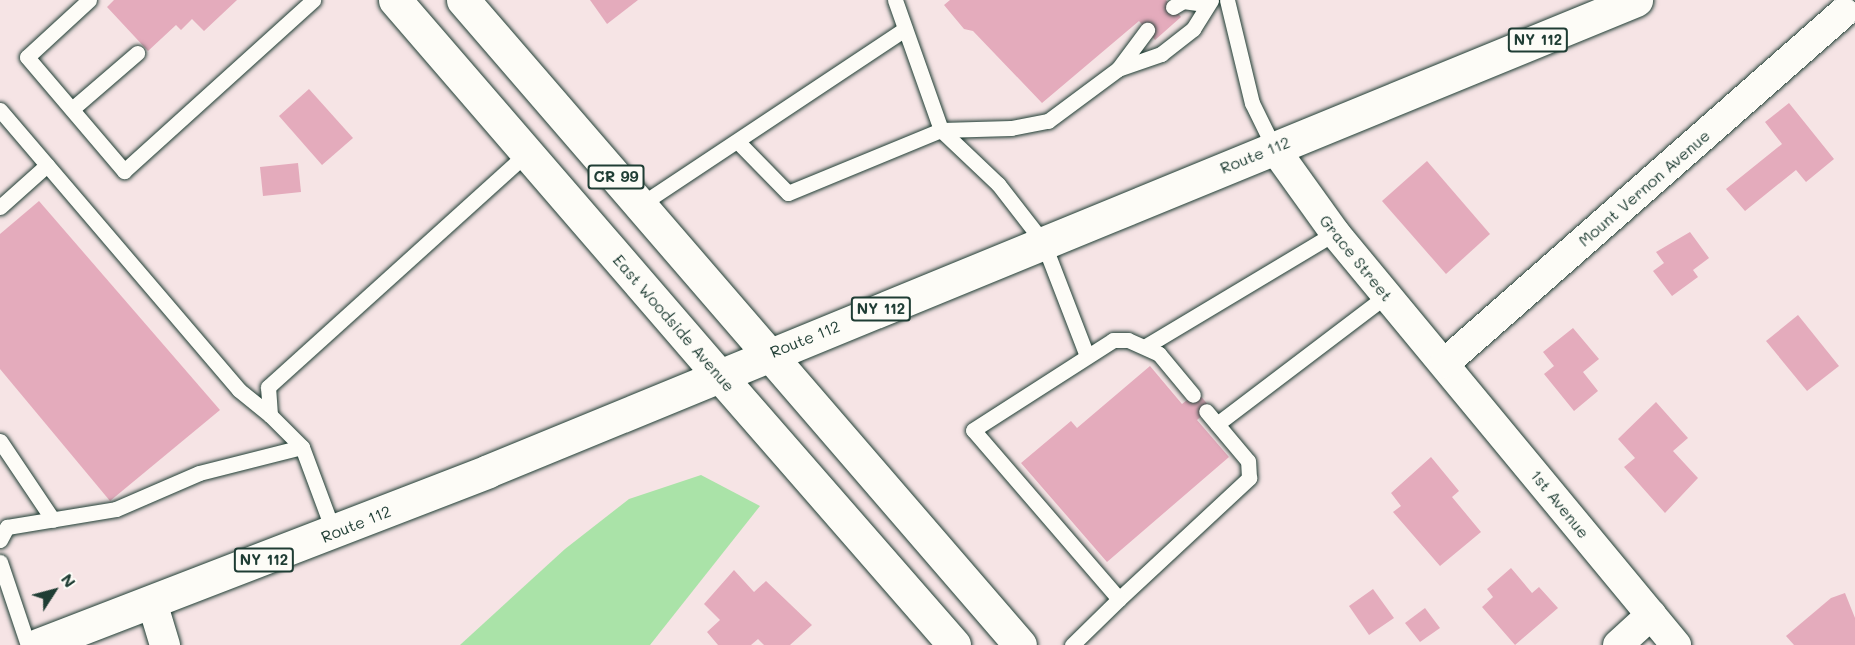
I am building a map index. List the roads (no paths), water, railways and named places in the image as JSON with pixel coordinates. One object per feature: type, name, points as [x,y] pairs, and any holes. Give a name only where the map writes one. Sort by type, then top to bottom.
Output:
[{"type":"main road","name":"East Woodside Avenue","points":[[395,0],[954,645]]},
{"type":"main road","name":"CR 99","points":[[463,0],[1020,645]]},
{"type":"main road","name":"Route 112","points":[[38,645],[334,533],[1636,0]]},
{"type":"street","name":"Mount Vernon Avenue","points":[[1445,363],[1844,13]]},
{"type":"street","name":"Grace Street","points":[[1274,148],[1335,233],[1445,363]]},
{"type":"street","name":"1st Avenue","points":[[1445,363],[1676,645]]},
{"type":"street","points":[[152,603],[165,645]]},
{"type":"street","points":[[1618,645],[1652,615]]},
{"type":"lane","points":[[89,0],[27,57],[124,171],[313,0]]},
{"type":"lane","points":[[895,0],[941,130],[998,184],[1043,242],[1087,356]]},
{"type":"lane","points":[[1227,0],[1252,103],[1274,148]]},
{"type":"lane","points":[[1118,69],[1161,54],[1193,29],[1208,2],[1183,1],[1173,7]]},
{"type":"lane","points":[[640,205],[739,143],[905,29]]},
{"type":"lane","points":[[739,143],[789,194],[941,130],[1011,128],[1048,121],[1118,69],[1147,30]]},
{"type":"lane","points":[[72,109],[137,53]]},
{"type":"lane","points":[[0,110],[239,390],[270,415],[302,447],[334,533]]},
{"type":"lane","points":[[270,415],[268,387],[528,152]]},
{"type":"lane","points":[[0,207],[47,165]]},
{"type":"lane","points":[[1146,346],[1335,233]]},
{"type":"lane","points":[[1217,424],[1387,295]]},
{"type":"lane","points":[[1119,599],[973,430],[1113,340],[1146,346],[1193,395]]},
{"type":"lane","points":[[1072,645],[1248,478],[1248,461],[1206,411]]},
{"type":"lane","points":[[0,441],[53,520]]},
{"type":"lane","points":[[0,540],[8,527],[116,509],[199,473],[302,447]]},
{"type":"lane","points":[[0,562],[28,645]]}]
